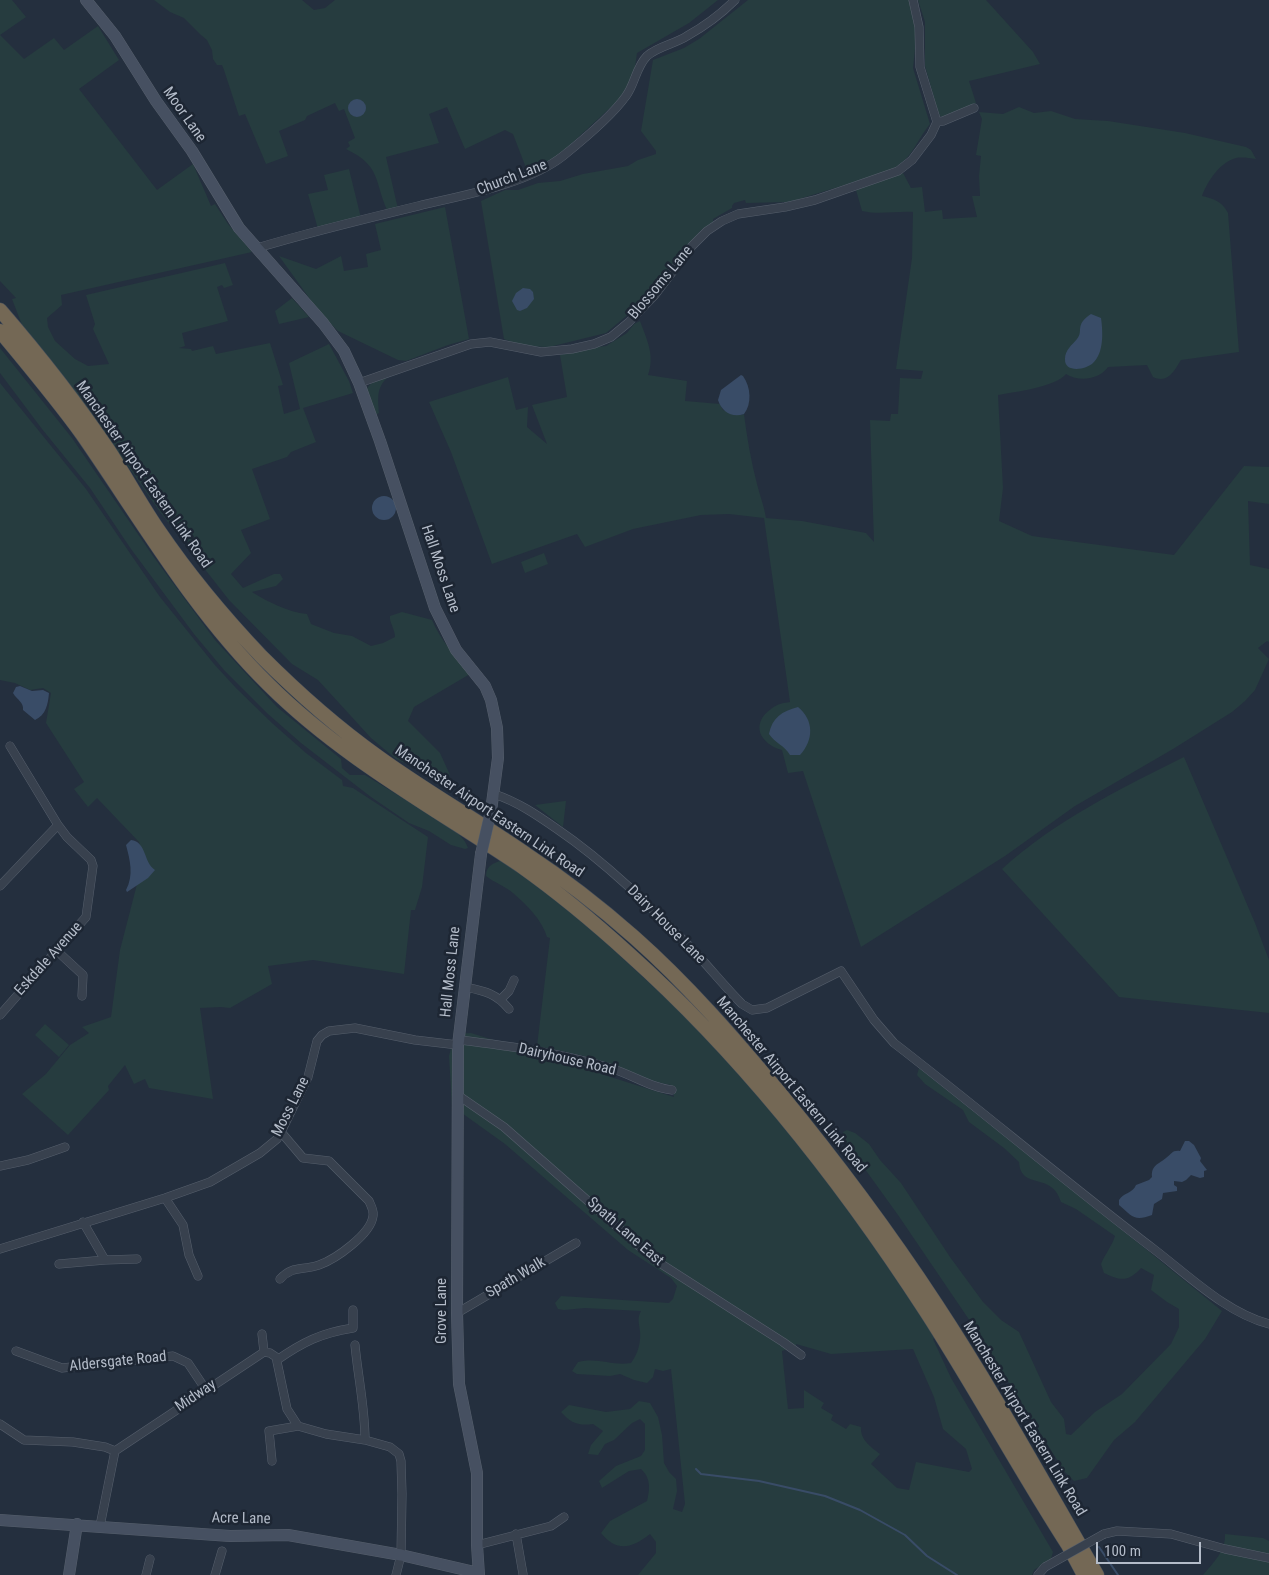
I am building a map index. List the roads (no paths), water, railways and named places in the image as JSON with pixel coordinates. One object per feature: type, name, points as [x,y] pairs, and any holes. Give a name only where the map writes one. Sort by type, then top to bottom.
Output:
[{"type":"highway","name":"Manchester Airport Eastern Link Road","points":[[0,310],[72,398],[108,449],[159,532],[188,570],[240,633],[274,669],[321,712],[377,757],[529,856],[604,912],[637,940],[690,991],[747,1053],[846,1176],[936,1305],[994,1397],[1097,1575]]},
{"type":"highway","name":"Manchester Airport Eastern Link Road","points":[[0,331],[80,431],[179,577],[229,642],[269,685],[331,740],[523,868],[574,906],[628,952],[679,1000],[737,1061],[807,1146],[903,1277],[947,1344],[1068,1545],[1084,1575]]},
{"type":"highway","points":[[1048,1514],[1076,1575]]},
{"type":"street","name":"Moor Lane","points":[[86,0],[115,36],[156,101],[186,143],[239,228],[257,248]]},
{"type":"street","name":"Church Lane","points":[[257,248],[287,238],[463,196],[540,171],[561,158],[582,141],[616,107],[626,96],[642,63],[648,56],[657,49],[686,37],[711,21],[736,0]]},
{"type":"street","points":[[913,0],[919,27],[920,67],[937,122],[974,108]]},
{"type":"street","name":"Blossoms Lane","points":[[359,382],[472,344],[490,342],[541,352],[572,349],[594,344],[612,337],[630,322],[654,296],[692,246],[722,220],[738,214],[785,207],[815,200],[898,172],[912,160],[931,135],[937,122]]},
{"type":"street","name":"Hall Moss Lane","points":[[257,248],[323,323],[344,351],[359,382],[435,608],[456,650],[485,686],[495,715],[498,758],[494,794],[481,854],[471,926],[459,1043]]},
{"type":"street","name":"Eskdale Avenue","points":[[0,1015],[86,917],[93,866],[91,860],[67,837],[58,825],[10,746]]},
{"type":"street","name":"Dairy House Lane","points":[[494,794],[529,810],[581,845],[631,889],[694,951],[742,1004],[752,1010],[767,1008],[841,971],[874,1020],[894,1043],[1226,1305],[1243,1315],[1269,1324]]},
{"type":"street","points":[[0,886],[58,825]]},
{"type":"street","points":[[57,951],[84,975],[82,996]]},
{"type":"street","points":[[501,999],[509,991],[514,980]]},
{"type":"street","points":[[465,987],[485,991],[501,999],[508,1009]]},
{"type":"street","name":"Moss Lane","points":[[0,1249],[165,1198],[210,1182],[260,1153],[277,1139],[281,1132],[308,1077],[317,1041],[329,1031],[355,1028],[414,1040],[459,1043]]},
{"type":"street","name":"Dairyhouse Road","points":[[459,1043],[536,1051],[579,1060],[626,1073],[662,1089],[672,1090]]},
{"type":"street","name":"Grove Lane","points":[[459,1043],[457,1312],[459,1384],[477,1473],[479,1574]]},
{"type":"street","name":"Spath Lane East","points":[[459,1096],[504,1127],[655,1260],[783,1342],[800,1355]]},
{"type":"street","points":[[279,1267],[283,1276],[290,1270],[319,1265],[337,1256],[364,1232],[373,1216],[373,1208],[369,1201],[329,1161],[303,1158],[281,1132]]},
{"type":"street","points":[[0,1166],[28,1160],[65,1147]]},
{"type":"street","points":[[165,1198],[182,1225],[188,1255],[198,1276]]},
{"type":"street","points":[[83,1222],[105,1260]]},
{"type":"street","name":"Spath Walk","points":[[457,1312],[576,1243]]},
{"type":"street","points":[[59,1264],[137,1259]]},
{"type":"street","points":[[277,1360],[298,1346],[327,1332],[353,1328],[353,1310]]},
{"type":"street","points":[[262,1334],[264,1352],[273,1354],[277,1360],[287,1409],[298,1426]]},
{"type":"street","points":[[355,1346],[365,1420],[365,1440]]},
{"type":"street","name":"Aldersgate Road","points":[[16,1351],[62,1368],[173,1356],[188,1362],[206,1390]]},
{"type":"street","name":"Midway","points":[[114,1451],[264,1352]]},
{"type":"street","points":[[0,1424],[24,1440],[73,1442],[104,1447],[114,1451],[100,1526]]},
{"type":"street","points":[[272,1461],[269,1431],[298,1426],[326,1434],[365,1440],[390,1447],[399,1454],[401,1461],[401,1555],[396,1575]]},
{"type":"street","points":[[477,1545],[551,1526],[564,1517]]},
{"type":"street","name":"Acre Lane","points":[[0,1520],[230,1536],[288,1535],[401,1555],[479,1574]]},
{"type":"street","points":[[69,1575],[77,1524]]},
{"type":"street","points":[[1038,1575],[1045,1567],[1104,1534],[1117,1531],[1171,1534],[1225,1549],[1269,1558]]},
{"type":"street","points":[[516,1534],[523,1574]]},
{"type":"street","points":[[215,1575],[222,1551]]},
{"type":"street","points":[[146,1575],[150,1559]]},
{"type":"water","points":[[353,99],[361,99],[366,104],[364,115],[353,117],[348,112],[348,104]]},
{"type":"water","points":[[523,288],[530,289],[533,292],[534,299],[527,308],[520,311],[517,310],[512,301],[516,293]]},
{"type":"water","points":[[1091,314],[1101,318],[1101,348],[1097,359],[1081,369],[1068,367],[1065,359],[1066,353],[1079,336],[1083,321]]},
{"type":"water","points":[[741,375],[746,380],[749,400],[744,414],[735,415],[725,411],[718,400],[721,390]]},
{"type":"water","points":[[384,496],[392,500],[396,508],[392,516],[384,520],[376,516],[372,508],[376,500]]},
{"type":"water","points":[[20,686],[32,691],[43,690],[49,693],[47,705],[39,718],[35,720],[23,710],[21,703],[13,693],[16,687]]},
{"type":"water","points":[[798,707],[807,718],[810,737],[800,755],[790,755],[769,734],[770,728],[779,716]]},
{"type":"water","points":[[131,840],[140,844],[148,862],[155,870],[148,878],[127,892],[130,868],[126,845]]},
{"type":"water","points":[[1185,1141],[1189,1141],[1194,1145],[1201,1158],[1200,1161],[1207,1170],[1204,1171],[1204,1177],[1200,1178],[1191,1175],[1182,1182],[1174,1181],[1177,1191],[1163,1193],[1162,1199],[1154,1204],[1152,1215],[1137,1218],[1130,1215],[1119,1205],[1119,1200],[1133,1190],[1136,1185],[1149,1180],[1156,1165],[1174,1152],[1180,1151]]},
{"type":"waterway","points":[[696,1469],[701,1474],[759,1481],[825,1496],[860,1510],[905,1535],[927,1556],[957,1575]]},
{"type":"waterway","points":[[1099,1547],[1118,1575]]}]
